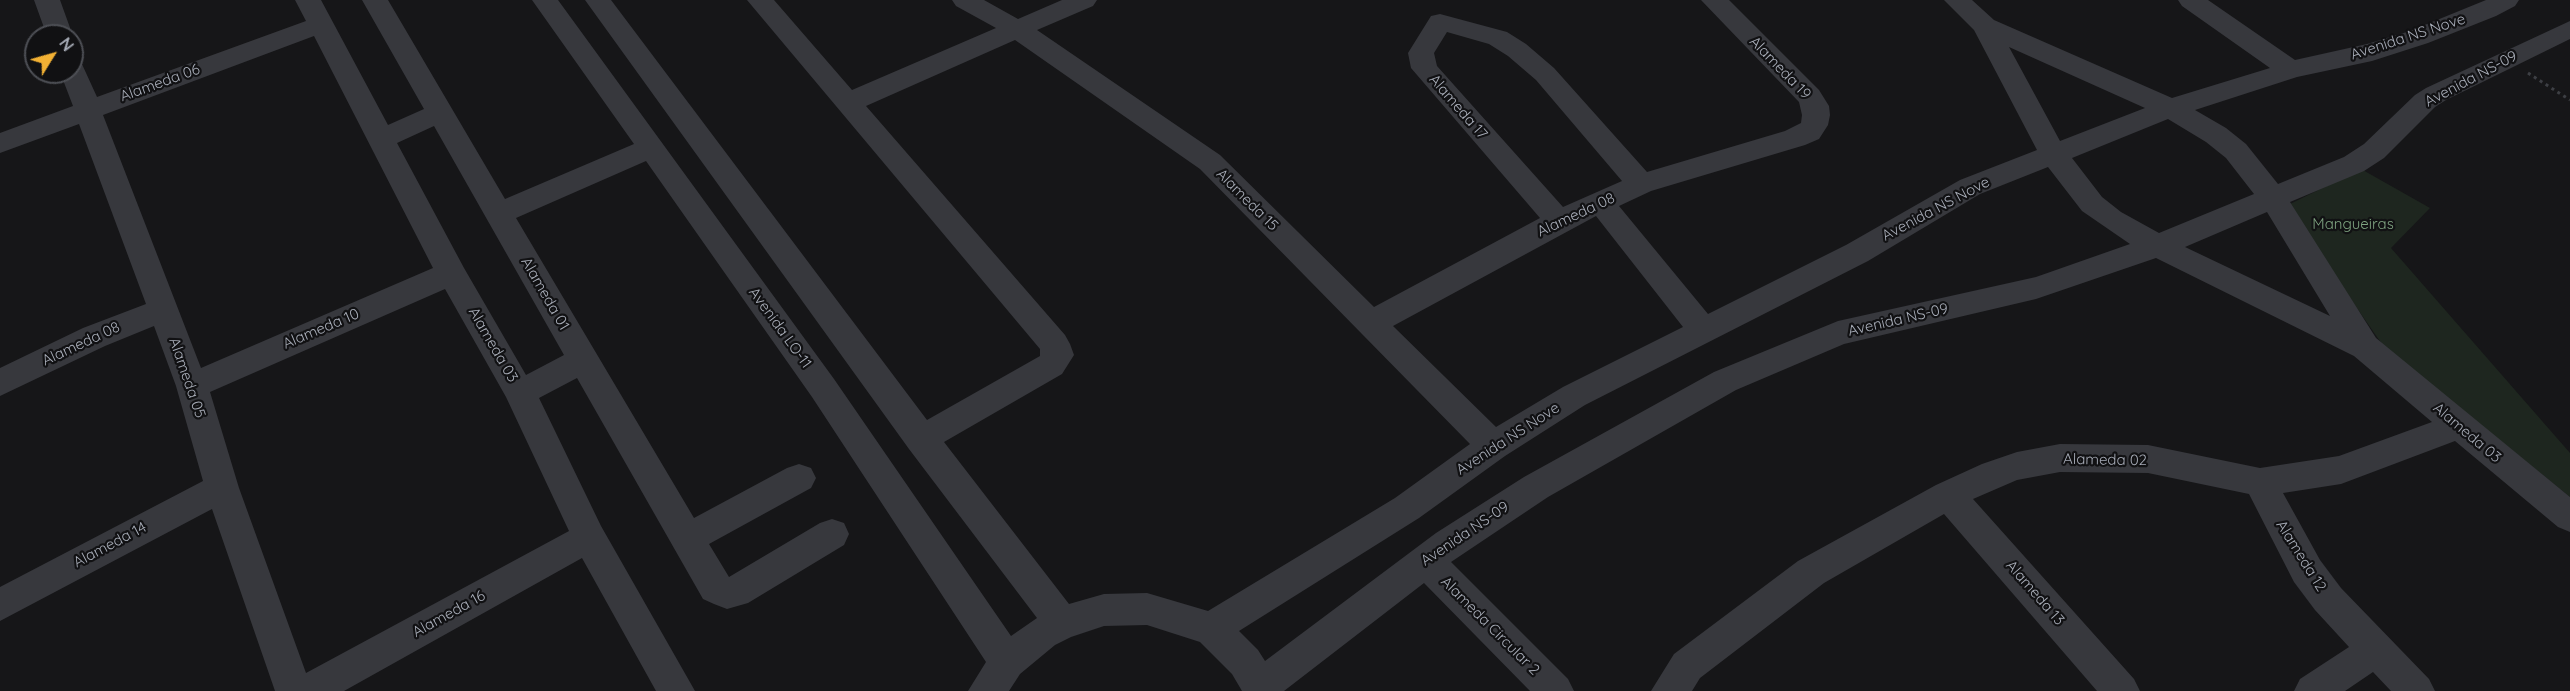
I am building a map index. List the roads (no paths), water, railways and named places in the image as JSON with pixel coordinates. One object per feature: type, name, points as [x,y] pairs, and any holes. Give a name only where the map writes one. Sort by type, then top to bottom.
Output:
[{"type":"street","points":[[47,0],[56,24]]},
{"type":"street","name":"Alameda 01","points":[[375,0],[716,588],[727,593],[735,592],[832,534]]},
{"type":"street","name":"Avenida LO-11","points":[[545,0],[823,388],[997,676]]},
{"type":"street","points":[[597,0],[921,439],[1062,622]]},
{"type":"street","points":[[760,0],[1046,335],[1058,355],[1051,365],[921,439]]},
{"type":"street","name":"Alameda 15","points":[[965,0],[1015,28],[1155,122],[1210,162],[1493,446]]},
{"type":"street","points":[[848,103],[1015,28],[1084,0]]},
{"type":"street","name":"Alameda 19","points":[[1714,0],[1809,96],[1815,106],[1815,125],[1809,132],[1795,138]]},
{"type":"street","points":[[1957,0],[1984,26],[2053,153],[2092,204],[2110,219],[2157,246],[2365,347]]},
{"type":"street","points":[[2191,0],[2291,70]]},
{"type":"street","name":"Avenida NS Nove","points":[[1212,629],[1334,550],[1407,508],[1493,446],[1574,396],[1857,253],[1970,187],[2170,108],[2238,89],[2291,70],[2372,52],[2439,29],[2506,0]]},
{"type":"street","name":"Alameda 06","points":[[0,143],[87,109],[315,12]]},
{"type":"street","name":"Alameda 03","points":[[315,12],[451,273],[520,393],[589,537],[676,691]]},
{"type":"street","name":"Alameda 17","points":[[1559,221],[1424,68],[1421,53],[1440,22],[1498,38],[1517,50],[1545,74],[1641,184]]},
{"type":"street","points":[[1984,26],[2170,108],[2216,135],[2236,151],[2272,196],[2365,347]]},
{"type":"street","name":"Avenida NS-09","points":[[1261,689],[1425,560],[1536,487],[1725,381],[1838,333],[2036,288],[2157,246],[2272,196],[2354,164],[2374,151],[2425,101],[2570,29]]},
{"type":"street","name":"Alameda 05","points":[[78,84],[192,386],[222,488],[294,691]]},
{"type":"street","points":[[382,138],[440,113]]},
{"type":"street","name":"Alameda 08","points":[[1369,324],[1559,221],[1641,184],[1795,138]]},
{"type":"street","points":[[498,214],[651,148]]},
{"type":"street","points":[[1601,203],[1703,330]]},
{"type":"street","name":"Alameda 10","points":[[192,386],[451,273]]},
{"type":"street","name":"Alameda 08","points":[[0,383],[94,337],[163,310]]},
{"type":"street","name":"Alameda 03","points":[[2365,347],[2457,426],[2570,517]]},
{"type":"street","points":[[520,393],[583,360]]},
{"type":"street","name":"Alameda 02","points":[[1670,691],[1687,666],[1811,572],[1948,495],[2017,466],[2070,458],[2148,459],[2260,482],[2341,470],[2457,426]]},
{"type":"street","points":[[688,538],[799,478]]},
{"type":"street","name":"Alameda 12","points":[[2260,482],[2307,571],[2328,599],[2416,691]]},
{"type":"street","name":"Alameda 14","points":[[0,605],[98,551],[222,488]]},
{"type":"street","name":"Alameda 13","points":[[1948,495],[2121,691]]},
{"type":"street","name":"Alameda 16","points":[[309,691],[589,537]]},
{"type":"street","name":"Alameda Circular 2","points":[[1425,560],[1555,691]]},
{"type":"street","points":[[997,676],[1023,646],[1062,622],[1104,610],[1147,609],[1189,620],[1212,629],[1245,662],[1261,689]]},
{"type":"street","points":[[2313,691],[2376,650]]},
{"type":"park label","name":"Mangueiras","points":[[2353,224]]}]
